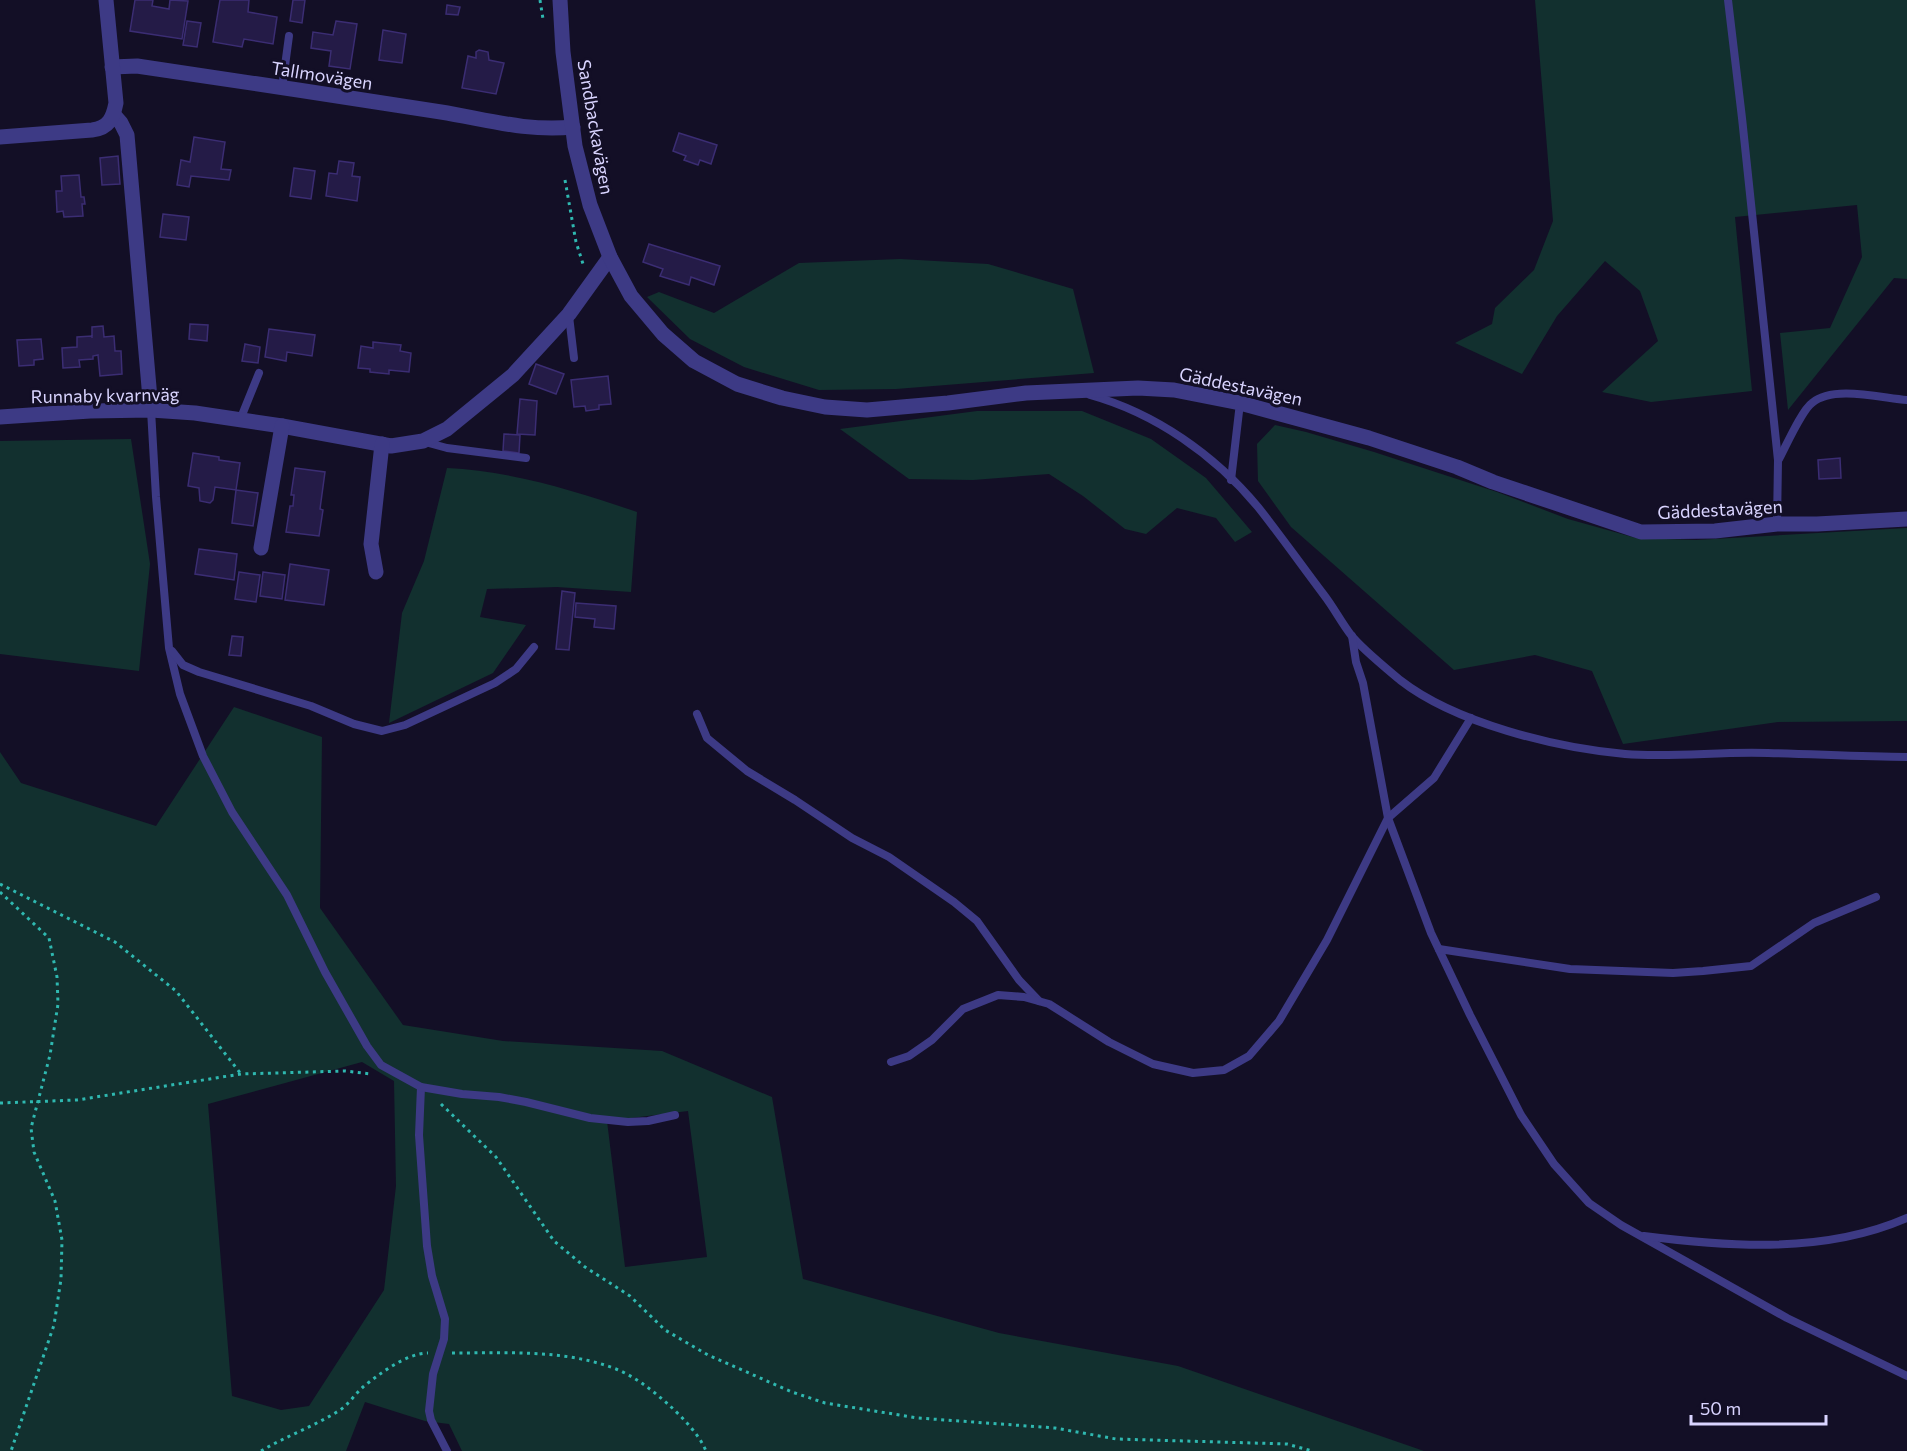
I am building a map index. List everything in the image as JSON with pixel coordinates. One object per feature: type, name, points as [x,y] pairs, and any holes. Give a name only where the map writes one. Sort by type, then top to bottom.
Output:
[{"type":"street","points":[[0,137],[101,129],[108,125],[114,115],[116,103],[106,0]]},
{"type":"street","name":"Sandbackavägen","points":[[560,0],[563,52],[573,127],[590,205],[610,257]]},
{"type":"street","name":"Tallmovägen","points":[[112,67],[137,66],[507,125],[549,130],[573,127]]},
{"type":"street","points":[[114,115],[127,135],[151,410]]},
{"type":"street","name":"Runnaby kvarnväg","points":[[0,417],[90,411],[151,410],[282,426],[391,446],[423,441],[447,429],[513,375],[569,314],[610,257]]},
{"type":"street","name":"Gäddestavägen","points":[[610,257],[631,296],[663,334],[694,361],[738,384],[782,398],[825,407],[867,410],[1026,393],[1138,388],[1174,390],[1240,403],[1413,452],[1493,482],[1641,532],[1715,531],[1777,524],[1907,519]]},
{"type":"street","points":[[261,548],[282,426]]},
{"type":"street","points":[[376,572],[371,544],[382,444]]},
{"type":"lane","points":[[1728,0],[1778,460],[1777,524]]},
{"type":"lane","points":[[282,89],[289,36]]},
{"type":"lane","points":[[569,314],[574,358]]},
{"type":"lane","points":[[240,420],[259,373]]},
{"type":"lane","points":[[1074,390],[1105,399],[1168,429],[1209,457],[1258,506],[1334,607],[1352,636],[1401,681],[1471,718],[1557,743],[1626,754],[1767,753],[1907,757]]},
{"type":"lane","points":[[1778,460],[1810,404],[1825,395],[1841,393],[1907,400]]},
{"type":"lane","points":[[1231,480],[1240,403]]},
{"type":"lane","points":[[151,410],[156,497],[170,648],[180,694],[203,756],[232,812],[257,847],[286,895],[325,972],[367,1046],[381,1065],[421,1087],[499,1097],[590,1118],[628,1122],[648,1121],[675,1115]]},
{"type":"lane","points":[[423,441],[447,448],[526,458]]},
{"type":"lane","points":[[1352,636],[1356,662],[1363,682],[1388,818],[1405,867],[1439,949],[1470,1015],[1521,1115],[1554,1164],[1589,1203],[1621,1225],[1786,1318],[1907,1376]]},
{"type":"lane","points":[[170,648],[183,665],[199,672],[311,706],[354,724],[382,731],[405,724],[495,683],[516,669],[534,647]]},
{"type":"lane","points":[[697,714],[707,738],[747,771],[852,838],[889,857],[939,891],[977,921],[1019,980],[1040,1002]]},
{"type":"lane","points":[[891,1062],[909,1056],[932,1040],[963,1009],[998,995],[1024,997],[1049,1005],[1109,1042],[1153,1064],[1193,1073],[1224,1070],[1249,1056],[1279,1021],[1328,940],[1388,818],[1434,778],[1471,718]]},
{"type":"lane","points":[[1439,949],[1570,969],[1703,972],[1750,966],[1814,923],[1876,897]]},
{"type":"lane","points":[[421,1087],[419,1135],[427,1246],[432,1276],[445,1319],[444,1339],[432,1374],[429,1411],[431,1420],[447,1451]]},
{"type":"lane","points":[[1640,1235],[1723,1244],[1795,1244],[1843,1239],[1907,1218]]},
{"type":"path","points":[[0,884],[115,942],[176,992],[241,1074]]},
{"type":"path","points":[[0,892],[49,938],[57,976],[58,1004],[50,1055],[31,1128],[34,1152],[55,1202],[62,1240],[61,1280],[54,1325],[12,1451]]},
{"type":"path","points":[[0,1103],[77,1100],[241,1074],[345,1071],[373,1074]]},
{"type":"path","points":[[421,1087],[496,1156],[554,1241],[585,1267],[630,1296],[665,1330],[708,1355],[792,1392],[825,1403],[918,1418],[1055,1428],[1116,1439],[1287,1444],[1312,1451]]},
{"type":"path","points":[[261,1451],[309,1428],[342,1408],[363,1387],[401,1360],[419,1353],[440,1352],[547,1354],[617,1369],[646,1385],[680,1415],[706,1451]]},
{"type":"green space","points":[[1535,0],[1907,0],[1907,279],[1894,278],[1788,410],[1780,333],[1830,328],[1862,257],[1857,205],[1735,217],[1752,391],[1651,402],[1602,392],[1658,341],[1640,291],[1605,261],[1557,316],[1522,374],[1455,343],[1492,324],[1495,308],[1534,270],[1553,221]]},
{"type":"green space","points":[[900,259],[988,264],[1073,289],[1094,373],[896,389],[819,390],[744,367],[690,339],[647,297],[659,292],[714,313],[799,263]]},
{"type":"green space","points":[[977,411],[1082,411],[1151,439],[1206,478],[1252,532],[1235,542],[1216,518],[1177,508],[1146,534],[1125,529],[1083,496],[1049,474],[973,480],[909,479],[840,429]]},
{"type":"green space","points":[[1275,425],[1374,452],[1497,492],[1568,519],[1636,538],[1696,540],[1907,528],[1907,721],[1778,722],[1623,744],[1592,671],[1535,655],[1454,670],[1291,527],[1258,481],[1257,444]]},
{"type":"green space","points":[[131,439],[150,564],[139,671],[0,654],[0,441]]},
{"type":"green space","points":[[447,468],[520,478],[637,512],[631,592],[557,587],[487,589],[480,617],[526,625],[493,673],[389,723],[402,613],[424,561]]},
{"type":"green space","points":[[234,707],[322,737],[320,908],[403,1025],[503,1041],[662,1051],[772,1097],[803,1279],[999,1333],[1178,1366],[1424,1451],[462,1451],[449,1424],[425,1421],[365,1402],[346,1451],[0,1451],[0,752],[21,783],[156,826]],"holes":[[[362,1062],[394,1081],[396,1186],[384,1290],[309,1406],[281,1410],[232,1396],[208,1104]],[[688,1111],[707,1257],[625,1267],[607,1121]]]},
{"type":"building","points":[[135,0],[153,0],[152,6],[169,9],[170,0],[188,1],[182,39],[130,31]]},
{"type":"building","points":[[220,0],[249,0],[248,12],[277,17],[273,44],[244,39],[242,47],[213,42]]},
{"type":"building","points":[[293,0],[305,0],[302,23],[290,21]]},
{"type":"building","points":[[447,5],[460,7],[458,15],[446,14]]},
{"type":"building","points":[[187,21],[201,23],[197,47],[183,45]]},
{"type":"building","points":[[336,21],[357,24],[350,69],[329,66],[331,51],[311,48],[313,32],[333,35]]},
{"type":"building","points":[[383,30],[406,34],[402,63],[379,60]]},
{"type":"building","points":[[479,50],[488,52],[489,60],[504,63],[496,94],[462,88],[468,56],[476,58],[476,52]]},
{"type":"building","points":[[679,133],[717,145],[711,164],[700,160],[698,165],[684,160],[686,156],[673,151]]},
{"type":"building","points":[[194,137],[225,142],[221,169],[231,170],[229,180],[191,176],[189,187],[177,185],[181,160],[190,162]]},
{"type":"building","points":[[118,156],[120,184],[102,185],[100,158]]},
{"type":"building","points":[[339,161],[354,163],[352,176],[360,177],[357,201],[326,196],[329,173],[337,174]]},
{"type":"building","points":[[294,168],[315,171],[311,199],[290,196]]},
{"type":"building","points":[[79,175],[81,197],[84,197],[85,204],[82,204],[83,216],[64,217],[63,211],[57,212],[56,191],[62,191],[61,176]]},
{"type":"building","points":[[163,214],[189,217],[186,240],[160,237]]},
{"type":"building","points":[[649,244],[720,266],[714,285],[691,277],[689,285],[660,276],[663,269],[643,262]]},
{"type":"building","points":[[190,324],[208,325],[207,341],[189,339]]},
{"type":"building","points":[[103,326],[104,337],[114,336],[115,351],[121,351],[122,374],[100,376],[98,355],[93,356],[93,359],[79,360],[80,367],[63,368],[62,348],[77,347],[77,337],[92,336],[92,327]]},
{"type":"building","points":[[269,329],[315,335],[312,356],[287,352],[286,361],[265,357]]},
{"type":"building","points":[[41,339],[43,359],[34,360],[34,365],[19,366],[17,340]]},
{"type":"building","points":[[373,342],[401,345],[400,351],[411,353],[409,372],[389,370],[389,374],[358,368],[361,346],[373,348]]},
{"type":"building","points":[[245,344],[260,347],[258,363],[242,361]]},
{"type":"building","points":[[536,364],[564,374],[556,394],[529,384]]},
{"type":"building","points":[[608,376],[611,404],[599,405],[599,409],[586,411],[585,406],[574,407],[571,380]]},
{"type":"building","points":[[520,399],[537,401],[535,435],[517,434]]},
{"type":"building","points":[[504,434],[520,435],[519,453],[503,451]]},
{"type":"building","points":[[193,453],[240,463],[236,490],[215,487],[213,500],[210,503],[200,501],[199,488],[188,486]]},
{"type":"building","points":[[1840,458],[1841,478],[1819,479],[1818,460]]},
{"type":"building","points":[[295,468],[325,472],[319,536],[286,532],[290,506],[293,506],[294,495],[291,495]]},
{"type":"building","points":[[236,490],[258,493],[253,526],[232,523]]},
{"type":"building","points":[[199,549],[237,554],[234,580],[195,574]]},
{"type":"building","points":[[290,564],[329,570],[324,605],[285,600]]},
{"type":"building","points":[[239,572],[260,575],[256,602],[235,599]]},
{"type":"building","points":[[263,572],[285,575],[282,599],[260,596]]},
{"type":"building","points":[[562,591],[575,593],[569,650],[556,649]]},
{"type":"building","points":[[576,603],[616,606],[614,629],[594,627],[595,619],[575,617]]},
{"type":"building","points":[[232,636],[243,637],[241,656],[229,655]]}]
